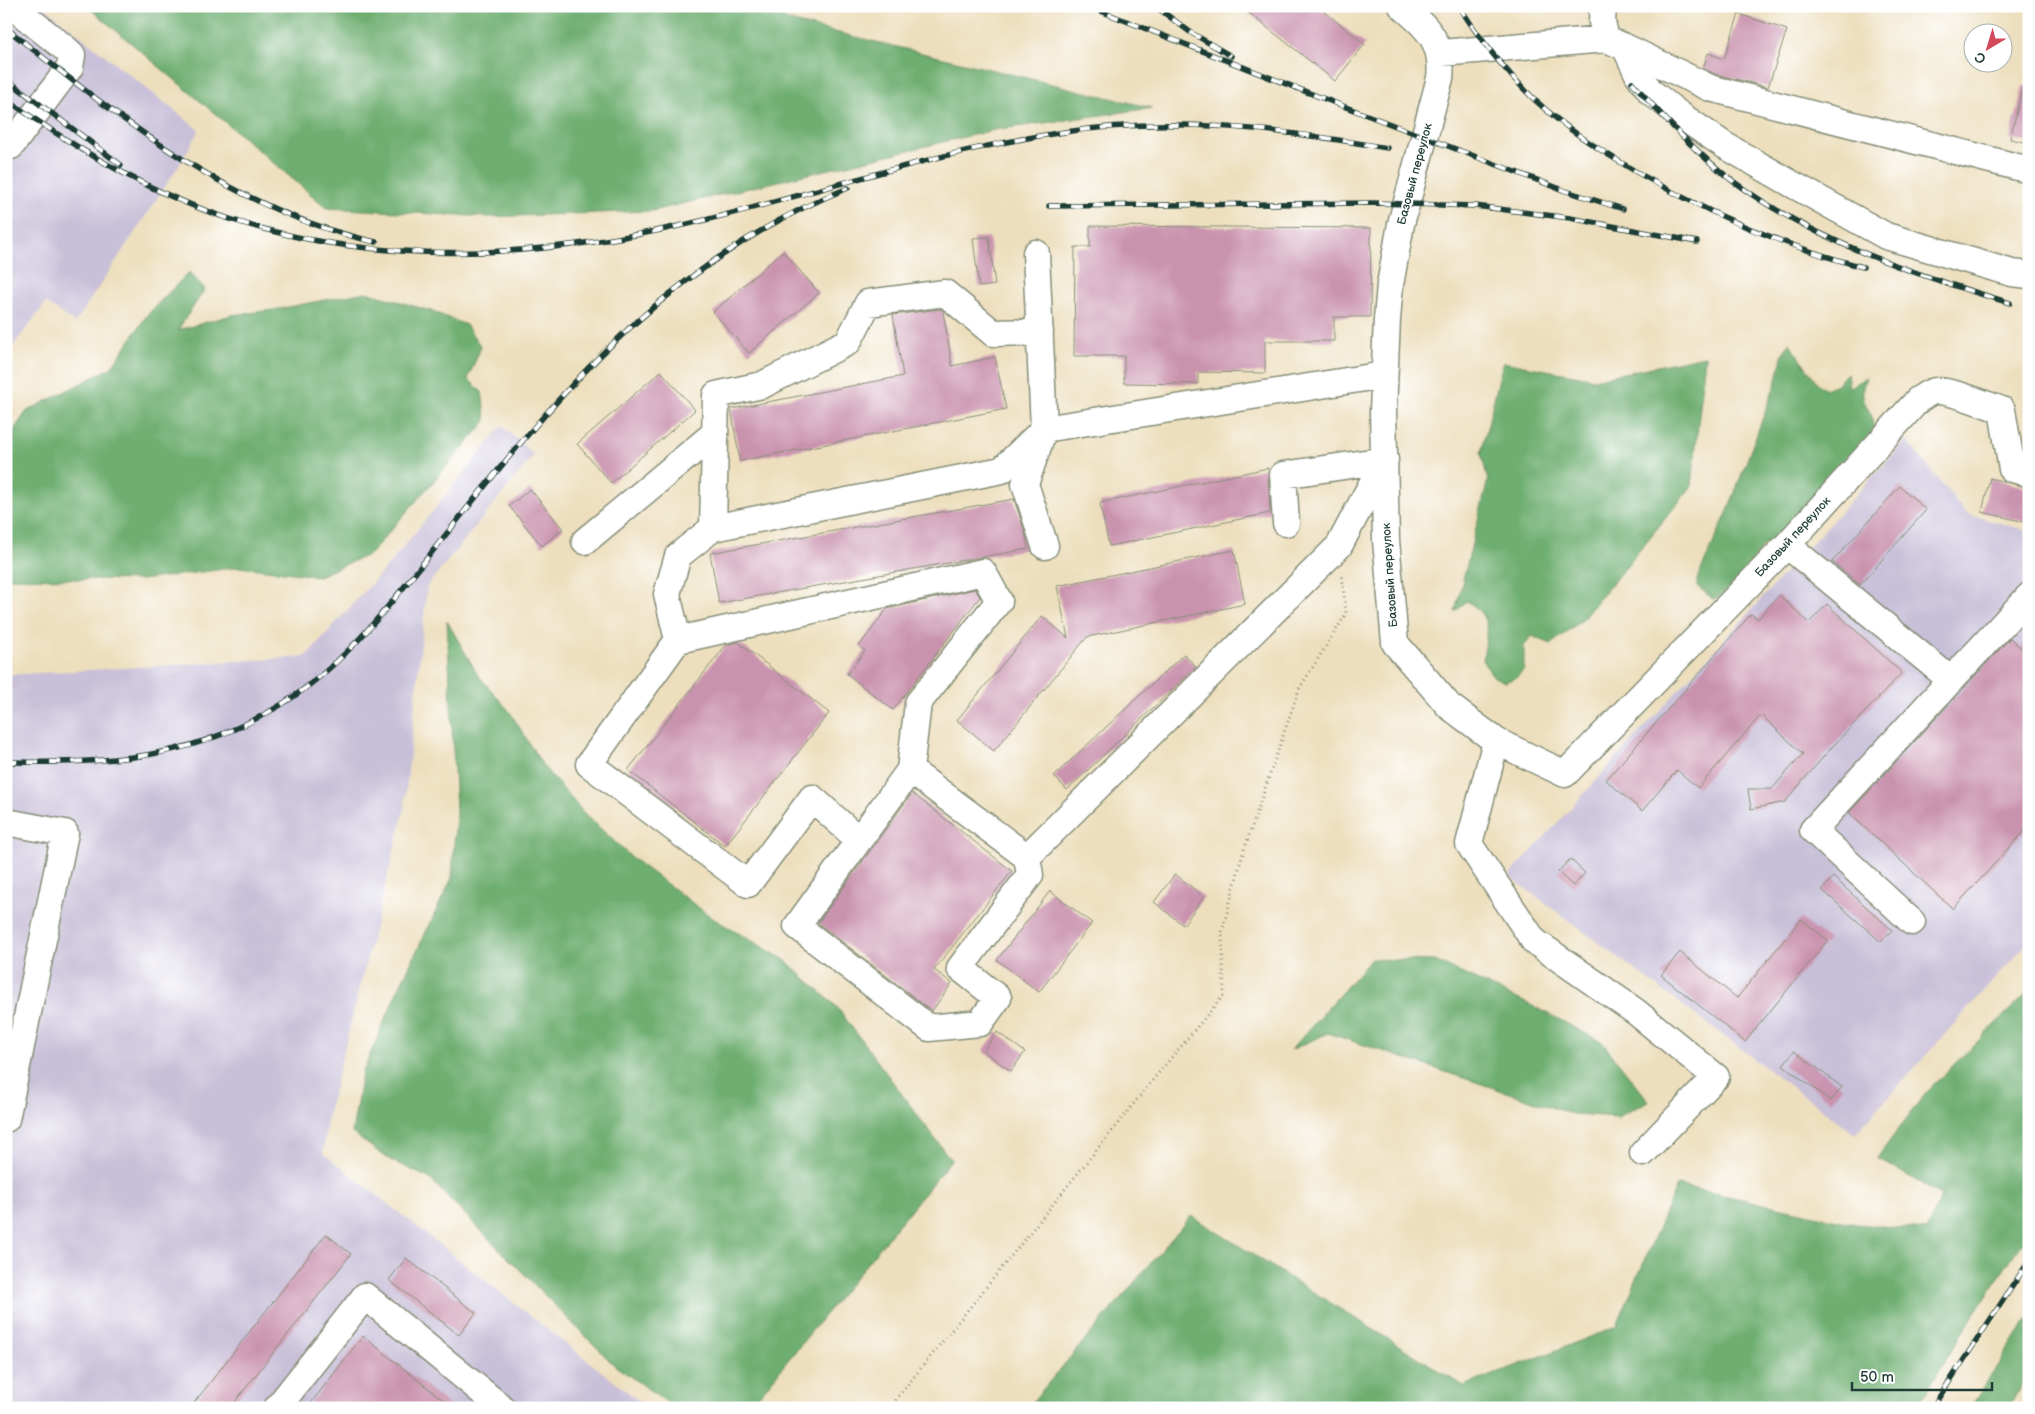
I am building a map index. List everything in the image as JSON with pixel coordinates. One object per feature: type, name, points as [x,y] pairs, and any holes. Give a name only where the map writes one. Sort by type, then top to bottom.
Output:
[{"type":"street","points":[[11,146],[65,75],[72,61],[72,55],[67,50],[12,6]]},
{"type":"street","points":[[1402,6],[1436,41],[1441,53],[1615,43],[1710,88],[2029,170]]},
{"type":"street","points":[[1603,6],[1602,22],[1651,92],[1680,115],[1724,145],[1886,236],[1995,268],[2029,275]]},
{"type":"street","name":"Базовый переулок","points":[[1441,53],[1440,78],[1418,156],[1390,285],[1384,375],[1386,540],[1395,643],[1449,706],[1496,741],[1565,774],[1786,545],[1918,400],[1927,394],[1936,391],[1946,392],[2002,410],[2012,469],[2029,473]]},
{"type":"street","points":[[1036,253],[1044,429],[1025,484],[1045,546]]},
{"type":"street","points":[[713,528],[716,395],[762,385],[848,342],[868,304],[944,292],[993,333],[1040,332]]},
{"type":"street","points":[[678,640],[667,594],[678,556],[713,528],[1002,470],[1044,429],[1384,375]]},
{"type":"street","points":[[585,541],[715,433]]},
{"type":"street","points":[[1286,523],[1283,475],[1385,460]]},
{"type":"street","points":[[1027,857],[1339,546],[1385,460]]},
{"type":"street","points":[[1786,545],[1951,680]]},
{"type":"street","points":[[860,840],[812,798],[748,884],[589,764],[678,640],[984,572],[999,601],[918,703],[910,770],[860,840],[797,926],[929,1028],[980,1023],[998,998],[960,968],[1030,875],[1027,857],[910,770]]},
{"type":"street","points":[[1912,922],[1813,830],[2029,596]]},
{"type":"street","points":[[1496,741],[1469,844],[1534,941],[1636,1012],[1716,1077],[1642,1152]]},
{"type":"street","points":[[6,822],[65,833],[6,1119]]},
{"type":"street","points":[[277,1408],[365,1296],[502,1408]]},
{"type":"path","points":[[888,1408],[1150,1083],[1224,995],[1222,932],[1243,853],[1299,690],[1346,614],[1339,546]]},
{"type":"shaded area","points":[[6,6],[43,6],[199,130],[183,159],[75,323],[46,303],[6,355]]},
{"type":"shaded area","points":[[502,426],[534,455],[427,586],[404,811],[328,1114],[323,1153],[648,1408],[6,1408],[6,675],[305,657],[391,562]]},
{"type":"shaded area","points":[[1906,440],[1967,514],[2029,531],[2029,941],[1855,1134],[1509,876]]},
{"type":"green space","points":[[87,6],[748,6],[797,23],[1152,108],[994,130],[652,211],[488,217],[327,208]]},
{"type":"green space","points":[[189,272],[205,289],[178,330],[232,315],[273,310],[366,292],[431,311],[466,325],[481,347],[468,379],[482,392],[486,421],[370,554],[319,576],[239,567],[142,580],[6,578],[6,441],[27,411],[111,368],[148,314]]},
{"type":"green space","points":[[1789,342],[1818,384],[1825,389],[1837,384],[1847,373],[1849,388],[1866,377],[1863,395],[1873,419],[1874,436],[1790,524],[1762,547],[1749,567],[1721,596],[1713,599],[1697,586],[1697,579],[1728,511],[1777,380],[1782,357]]},
{"type":"green space","points":[[1705,356],[1692,486],[1581,621],[1551,644],[1532,636],[1524,646],[1524,670],[1517,677],[1505,682],[1494,677],[1483,662],[1486,628],[1482,614],[1467,601],[1455,612],[1488,480],[1481,453],[1503,362],[1595,379]]},
{"type":"green space","points":[[447,621],[478,675],[510,712],[543,766],[583,812],[632,858],[714,919],[785,960],[836,1006],[951,1160],[749,1408],[675,1408],[614,1365],[429,1178],[390,1160],[352,1133],[362,1073],[398,990],[452,878],[456,811]]},
{"type":"green space","points":[[1371,959],[1435,961],[1539,1009],[1602,1042],[1649,1101],[1618,1117],[1572,1114],[1328,1033],[1291,1050]]},
{"type":"green space","points":[[2029,991],[2029,1232],[1973,1316],[1916,1408],[1027,1408],[1191,1216],[1464,1386],[1616,1327],[1677,1185],[1856,1224],[1927,1230],[1941,1195],[1877,1158],[1927,1091]]},
{"type":"green space","points":[[2029,1317],[2029,1370],[2009,1408],[1970,1408]]},
{"type":"building","points":[[1240,6],[1317,6],[1365,44],[1335,81]]},
{"type":"building","points":[[1739,14],[1787,30],[1768,87],[1715,74],[1703,68],[1708,53],[1724,59]]},
{"type":"building","points":[[2023,86],[2029,86],[2029,143],[2010,139]]},
{"type":"building","points":[[1090,226],[1371,228],[1370,317],[1334,317],[1334,341],[1265,341],[1265,373],[1198,372],[1198,384],[1124,383],[1124,356],[1074,356],[1075,247],[1090,247]]},
{"type":"building","points":[[989,237],[995,285],[979,287],[973,238]]},
{"type":"building","points":[[783,251],[819,293],[749,353],[713,312]]},
{"type":"building","points":[[940,309],[943,311],[952,366],[995,357],[1006,409],[740,461],[731,409],[903,376],[893,315]]},
{"type":"building","points":[[661,371],[695,410],[611,483],[577,444]]},
{"type":"building","points":[[1268,468],[1270,513],[1109,546],[1100,503]]},
{"type":"building","points":[[1990,478],[2029,488],[2029,523],[1982,512]]},
{"type":"building","points":[[1900,486],[1926,510],[1860,585],[1832,562]]},
{"type":"building","points":[[530,489],[563,529],[542,546],[509,506]]},
{"type":"building","points":[[1014,499],[1025,532],[1028,549],[719,603],[710,553]]},
{"type":"building","points":[[1234,550],[1245,604],[1087,637],[994,751],[957,720],[1042,616],[1068,638],[1057,586]]},
{"type":"building","points":[[975,589],[980,597],[893,710],[847,674],[865,651],[859,646],[887,609]]},
{"type":"building","points":[[1779,595],[1809,623],[1827,604],[1902,673],[1831,748],[1785,802],[1751,809],[1748,789],[1772,789],[1803,754],[1761,715],[1698,788],[1677,770],[1642,811],[1606,780],[1751,614],[1758,619]]},
{"type":"building","points":[[2010,638],[2021,648],[2029,640],[2029,826],[1953,909],[1849,813]]},
{"type":"building","points":[[738,642],[829,713],[725,846],[628,770],[726,645]]},
{"type":"building","points":[[1184,654],[1196,667],[1067,790],[1054,776]]},
{"type":"building","points":[[912,793],[1012,871],[934,970],[952,983],[932,1011],[818,923]]},
{"type":"building","points":[[1570,859],[1585,873],[1573,886],[1558,872]]},
{"type":"building","points":[[1175,874],[1204,897],[1183,925],[1154,902]]},
{"type":"building","points":[[1833,877],[1892,930],[1881,942],[1822,890]]},
{"type":"building","points":[[1050,891],[1092,923],[1039,992],[997,960]]},
{"type":"building","points":[[1801,919],[1828,940],[1745,1042],[1661,975],[1680,952],[1737,998]]},
{"type":"building","points":[[997,1032],[1025,1052],[1011,1071],[983,1051]]},
{"type":"building","points":[[1794,1051],[1842,1087],[1831,1101],[1783,1065]]},
{"type":"building","points":[[326,1234],[351,1254],[230,1408],[190,1408]]},
{"type":"building","points":[[406,1258],[476,1313],[459,1335],[389,1280]]},
{"type":"building","points":[[363,1336],[453,1408],[307,1408]]},
{"type":"railway","points":[[1088,6],[1563,190],[1623,209]]},
{"type":"railway","points":[[1155,6],[1190,32],[1231,56]]},
{"type":"railway","points":[[1459,6],[1485,43],[1524,89],[1560,121],[1599,149],[1667,189],[1721,216],[1776,239],[1863,267]]},
{"type":"railway","points":[[6,28],[135,127],[179,157],[226,185],[274,208],[324,228],[376,242]]},
{"type":"railway","points":[[6,79],[121,165]]},
{"type":"railway","points":[[1632,82],[1706,159],[1734,182],[1765,203],[1798,222],[1867,254],[1902,268],[2010,303]]},
{"type":"railway","points":[[6,99],[59,135],[115,168],[173,197],[203,209],[233,220],[289,235],[345,245],[403,251],[518,250],[632,236],[688,224],[970,150],[1017,140],[1105,127],[1186,125],[1267,130],[1387,148]]},
{"type":"railway","points":[[6,762],[113,759],[147,755],[180,748],[212,738],[245,724],[279,706],[305,689],[329,669],[373,624],[543,417],[582,374],[629,329],[687,281],[749,238],[781,219],[848,188]]},
{"type":"railway","points":[[1049,206],[1375,203],[1475,206],[1570,218],[1697,242]]},
{"type":"railway","points":[[1932,1408],[2029,1261]]}]
